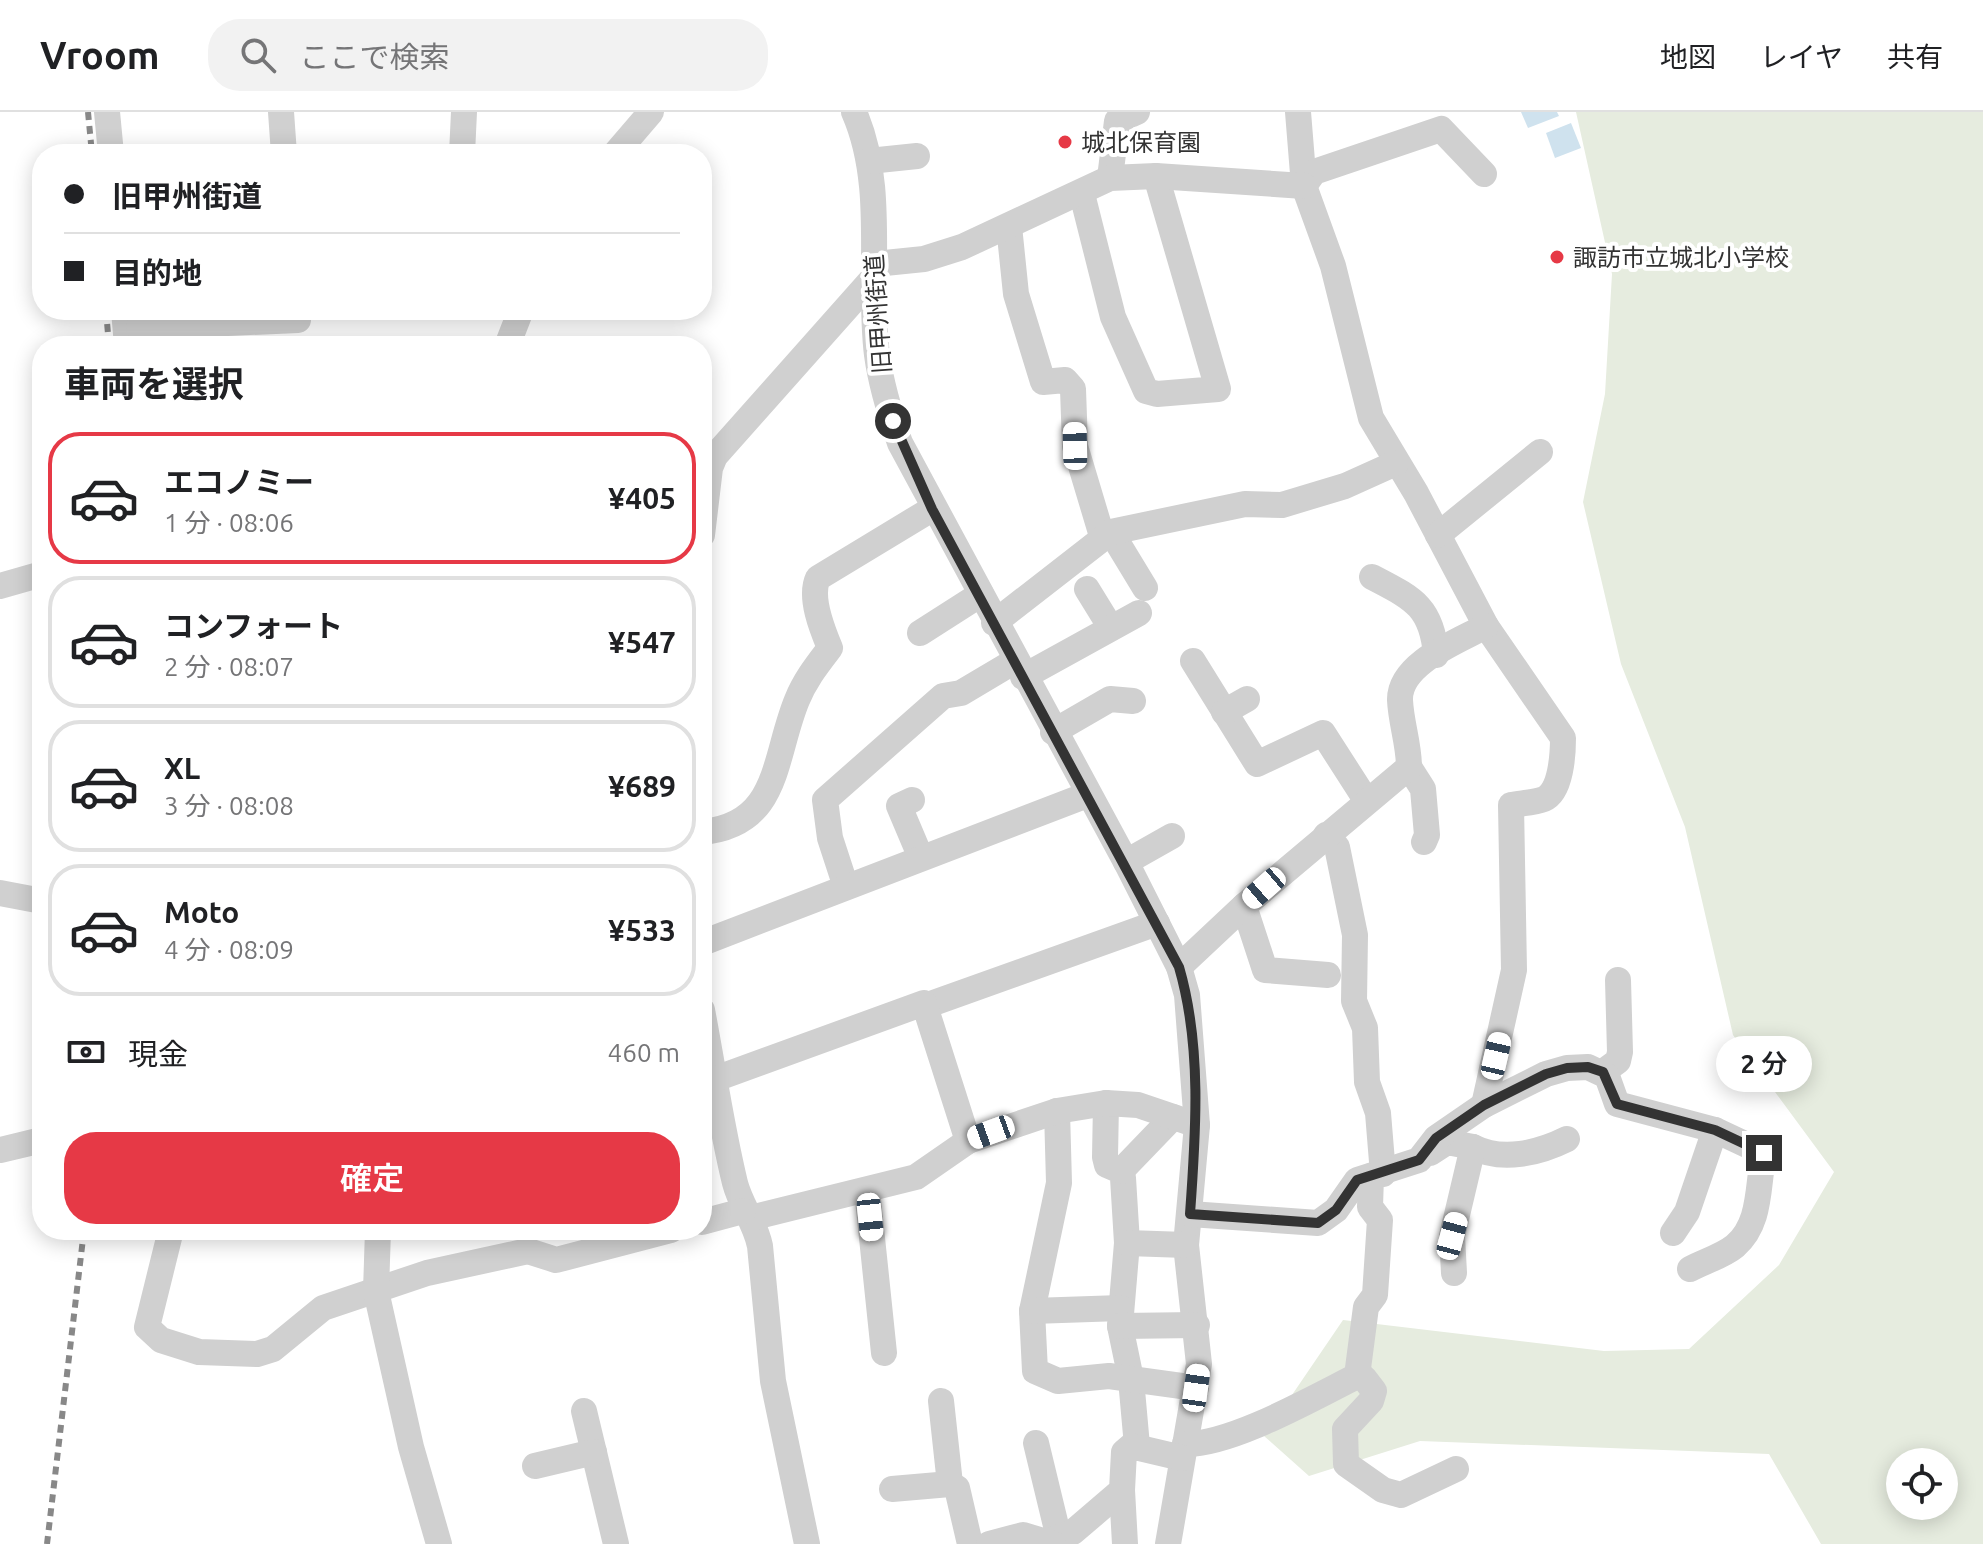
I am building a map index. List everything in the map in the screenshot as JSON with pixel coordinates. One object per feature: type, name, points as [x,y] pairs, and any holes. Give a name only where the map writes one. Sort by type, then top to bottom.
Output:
[{"type":"street","points":[[107,112],[110,144]]},
{"type":"street","points":[[281,112],[283,144]]},
{"type":"street","points":[[462,144],[464,112]]},
{"type":"street","points":[[624,144],[651,112]]},
{"type":"street","name":"旧甲州街道","points":[[854,112],[869,161],[877,353],[885,398],[900,443],[932,509],[1126,862],[1179,967],[1187,995],[1185,1121],[1190,1214],[1186,1245],[1197,1325],[1196,1388],[1168,1544]]},
{"type":"street","points":[[1110,178],[1117,121],[1137,112]]},
{"type":"street","points":[[1298,112],[1304,186],[1333,266],[1371,418],[1486,626],[1563,738],[1563,755],[1553,790],[1547,798],[1511,805],[1514,970],[1484,1105]]},
{"type":"street","points":[[1304,186],[1314,172],[1441,129],[1484,174]]},
{"type":"street","points":[[869,161],[917,156]]},
{"type":"street","points":[[1082,194],[1113,317],[1146,391],[1157,394],[1218,389],[1156,176]]},
{"type":"street","points":[[712,466],[715,456],[875,270],[962,247],[1082,194],[1110,178],[1156,176],[1304,186]]},
{"type":"street","points":[[846,887],[830,838],[825,800],[943,696],[961,693],[1111,628],[1142,600],[1107,534],[1075,446],[1073,389],[1065,380],[1043,382],[1016,294],[1009,226]]},
{"type":"street","points":[[130,328],[298,325]]},
{"type":"street","points":[[1438,535],[1540,452]]},
{"type":"street","points":[[994,623],[1107,534],[1245,504],[1282,505],[1345,486],[1396,463]]},
{"type":"street","points":[[712,831],[741,822],[764,801],[806,678],[830,648],[817,599],[815,585],[818,578],[932,509]]},
{"type":"street","points":[[0,586],[32,577]]},
{"type":"street","points":[[1372,577],[1415,599],[1432,625],[1436,655]]},
{"type":"street","points":[[1087,589],[1111,628]]},
{"type":"street","points":[[920,633],[981,594]]},
{"type":"street","points":[[1424,842],[1427,835],[1423,789],[1409,767],[1409,746],[1399,696],[1407,675],[1486,626]]},
{"type":"street","points":[[1193,661],[1257,764],[1317,722],[1366,800]]},
{"type":"street","points":[[1053,732],[1110,699],[1133,701]]},
{"type":"street","points":[[1224,712],[1247,699]]},
{"type":"street","points":[[1179,967],[1244,906],[1366,800],[1409,767]]},
{"type":"street","points":[[712,939],[1087,795]]},
{"type":"street","points":[[912,800],[899,806],[921,858]]},
{"type":"street","points":[[1326,835],[1337,847],[1355,935],[1354,1001],[1369,1033],[1367,1082],[1380,1121],[1377,1175],[1370,1207],[1380,1220],[1375,1295],[1366,1307],[1357,1376]]},
{"type":"street","points":[[1126,862],[1172,836]]},
{"type":"street","points":[[0,893],[32,899]]},
{"type":"street","points":[[1244,906],[1265,970],[1328,975]]},
{"type":"street","points":[[715,1079],[1157,923]]},
{"type":"street","points":[[1603,1072],[1618,1061],[1620,1052],[1618,980]]},
{"type":"street","points":[[925,1006],[968,1141]]},
{"type":"street","points":[[712,1063],[727,1149],[746,1215],[760,1246],[773,1381],[807,1544]]},
{"type":"street","points":[[1419,1160],[1436,1138],[1484,1105],[1546,1074],[1567,1068],[1588,1067],[1603,1072],[1617,1104],[1715,1130],[1764,1153],[1757,1209],[1735,1246],[1690,1269]]},
{"type":"street","points":[[1106,1103],[1105,1157],[1107,1165],[1121,1171]]},
{"type":"street","points":[[712,1220],[867,1190],[916,1177],[968,1141],[1057,1111],[1106,1103],[1138,1105],[1185,1121]]},
{"type":"street","points":[[1057,1111],[1059,1183],[1032,1311],[1035,1371],[1058,1381],[1109,1376],[1196,1388]]},
{"type":"street","points":[[1121,1171],[1185,1121]]},
{"type":"street","points":[[1673,1233],[1687,1212],[1715,1130]]},
{"type":"street","points":[[1190,1214],[1318,1223],[1336,1210],[1357,1180],[1419,1160],[1447,1142],[1496,1155],[1518,1155],[1567,1139]]},
{"type":"street","points":[[0,1150],[32,1142]]},
{"type":"street","points":[[1454,1273],[1452,1236],[1473,1147]]},
{"type":"street","points":[[1121,1171],[1127,1243],[1120,1317],[1131,1379],[1137,1446]]},
{"type":"street","points":[[867,1190],[884,1353]]},
{"type":"street","points":[[169,1240],[147,1327],[161,1340],[199,1352],[257,1354],[273,1349],[323,1308],[527,1241],[556,1260],[633,1240]]},
{"type":"street","points":[[378,1240],[376,1291],[411,1447],[439,1544]]},
{"type":"street","points":[[1127,1243],[1186,1245]]},
{"type":"street","points":[[1032,1311],[1197,1325]]},
{"type":"street","points":[[1125,1544],[1122,1490],[1124,1452],[1137,1446],[1184,1451],[1235,1435],[1357,1376],[1364,1378],[1374,1391],[1371,1401],[1345,1429],[1346,1464],[1383,1490],[1401,1495],[1456,1469]]},
{"type":"street","points":[[941,1401],[950,1484]]},
{"type":"street","points":[[584,1411],[616,1544]]},
{"type":"street","points":[[1036,1443],[1053,1540]]},
{"type":"street","points":[[535,1466],[594,1452]]},
{"type":"street","points":[[892,1489],[950,1484],[957,1488],[970,1544]]},
{"type":"street","points":[[989,1544],[1023,1535],[1053,1540],[1073,1532],[1122,1490]]},
{"type":"shaded area","points":[[1576,112],[1983,112],[1983,1544],[1821,1544],[1769,1454],[1420,1441],[1309,1476],[1264,1436],[1343,1320],[1604,1351],[1689,1349],[1779,1265],[1834,1172],[1733,1035],[1685,827],[1621,664],[1583,502],[1605,394],[1612,274]]},
{"type":"water","points":[[1521,112],[1557,112],[1559,116],[1528,128]]},
{"type":"water","points":[[1571,123],[1581,148],[1555,158],[1546,133]]},
{"type":"railway","points":[[88,112],[91,144]]},
{"type":"railway","points":[[107,320],[108,336]]},
{"type":"railway","points":[[47,1544],[83,1240]]},
{"type":"place","name":"城北保育園","points":[[1065,142]]},
{"type":"place","name":"諏訪市立城北小学校","points":[[1557,257]]},
{"type":"route","points":[[893,421],[900,443],[932,509],[981,594],[1087,795],[1097,808],[1179,967],[1187,995],[1197,1125],[1190,1214],[1318,1223],[1336,1210],[1357,1180],[1400,1169],[1419,1160],[1436,1138],[1484,1105],[1546,1074],[1567,1068],[1588,1067],[1603,1072],[1617,1104],[1715,1130],[1764,1153]]}]
